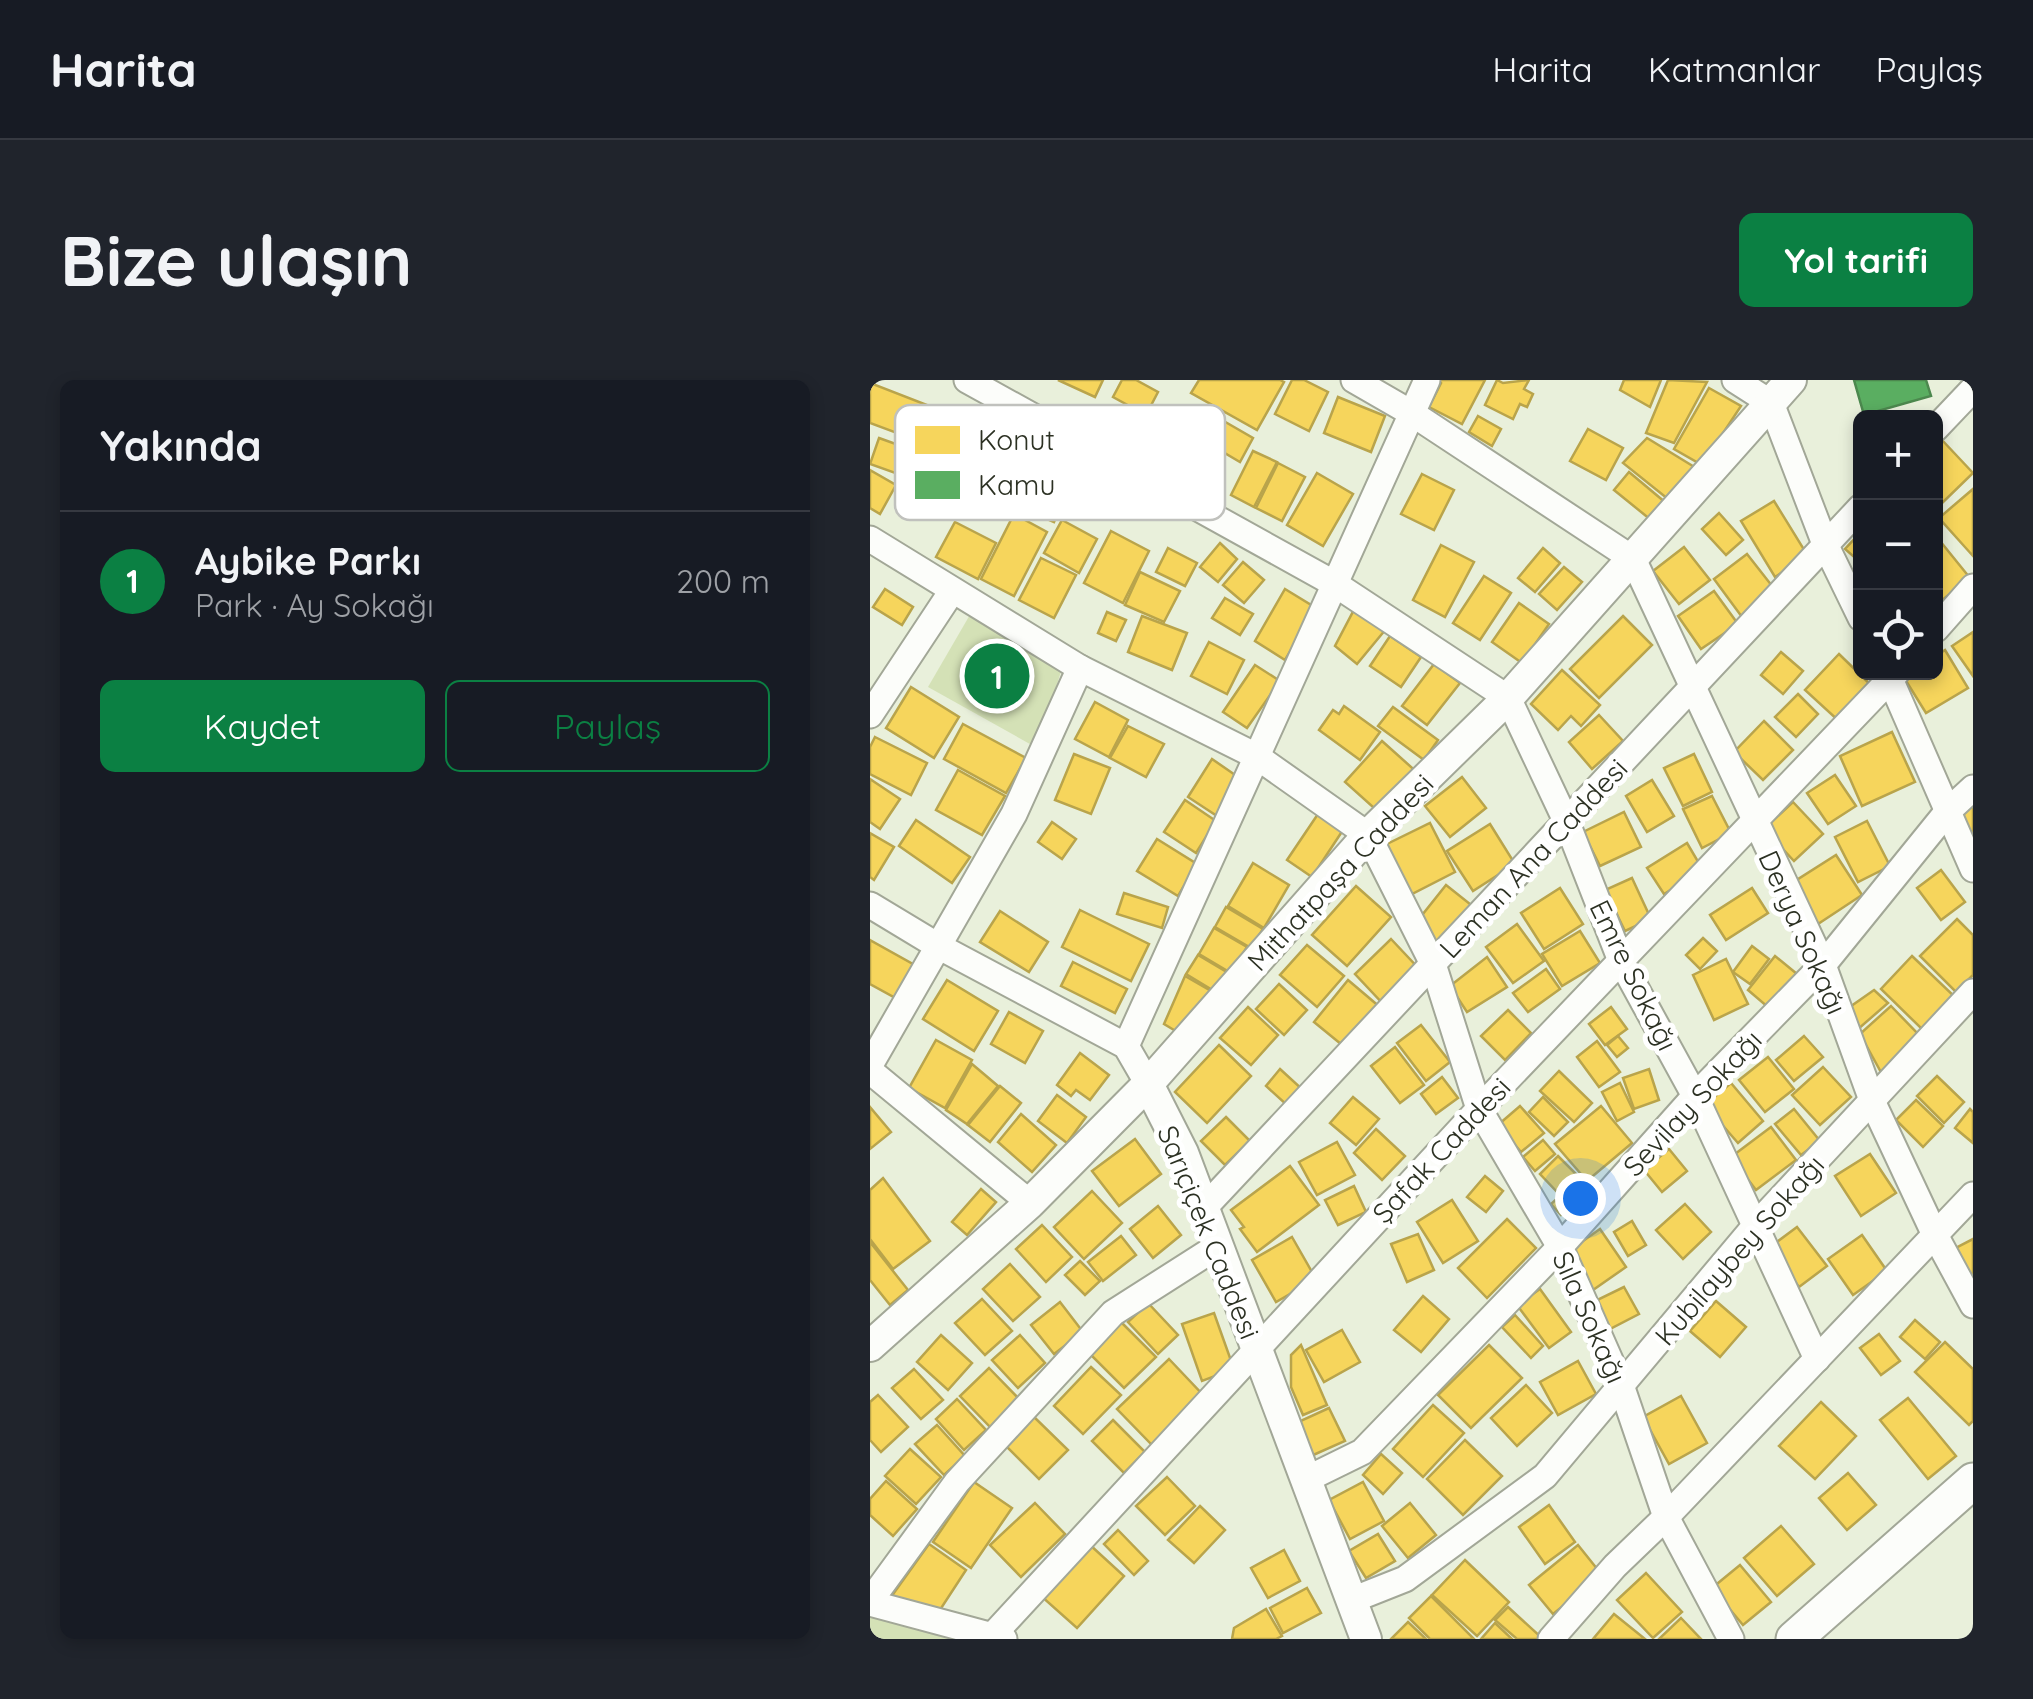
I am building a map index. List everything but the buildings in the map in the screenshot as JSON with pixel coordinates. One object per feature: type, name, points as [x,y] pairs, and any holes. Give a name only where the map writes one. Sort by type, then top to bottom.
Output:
[{"type":"main road","points":[[1794,1639],[1973,1481]]},
{"type":"street","points":[[967,380],[1012,405]]},
{"type":"street","points":[[1354,380],[1413,414],[1633,559]]},
{"type":"street","points":[[870,905],[938,946],[1126,1046],[1427,380]]},
{"type":"street","points":[[1736,380],[1771,403],[1825,544],[1853,603]]},
{"type":"street","name":"Mithatpaşa Caddesi","points":[[870,1346],[1030,1204],[1148,1084],[1368,835],[1508,698],[1792,380]]},
{"type":"street","points":[[1943,420],[1970,390]]},
{"type":"street","name":"Leman Ana Caddesi","points":[[1204,1208],[1853,514]]},
{"type":"street","points":[[1220,520],[1335,584],[1508,698]]},
{"type":"street","points":[[870,539],[1080,668],[1256,756],[1368,835]]},
{"type":"street","name":"Derya Sokağı","points":[[1633,559],[1823,965],[1873,1102],[1935,1235],[1973,1305]]},
{"type":"street","points":[[1943,622],[1973,587]]},
{"type":"street","points":[[870,714],[952,592]]},
{"type":"street","points":[[1030,1204],[870,1068],[1014,814],[1080,668]]},
{"type":"street","name":"Şafak Caddesi","points":[[998,1637],[1479,1108],[1887,680]]},
{"type":"street","points":[[1894,680],[1973,869]]},
{"type":"street","name":"Emre Sokağı","points":[[1508,698],[1567,823],[1621,961],[1694,1096],[1817,1359]]},
{"type":"street","name":"Sevilay Sokağı","points":[[1305,1480],[1362,1452],[1560,1247],[1694,1096],[1823,965],[1947,812],[1973,788]]},
{"type":"street","name":"Sıla Sokağı","points":[[1368,835],[1433,964],[1479,1108],[1560,1247],[1622,1385],[1666,1517],[1731,1639]]},
{"type":"street","name":"Kubilaybey Sokağı","points":[[1352,1600],[1405,1579],[1544,1476],[1755,1226],[1973,992]]},
{"type":"street","name":"Sarıçiçek Caddesi","points":[[1126,1046],[1183,1153],[1366,1639]]},
{"type":"street","points":[[1551,1639],[1615,1566],[1973,1195]]},
{"type":"street","points":[[998,1637],[870,1602],[957,1482],[1113,1313],[1218,1246]]},
{"type":"green space","points":[[971,613],[1063,665],[1037,748],[928,687]]},
{"type":"green space","points":[[870,1614],[979,1639],[870,1639]]},
{"type":"place","name":"Aybike Parkı","points":[[997,676]]}]
